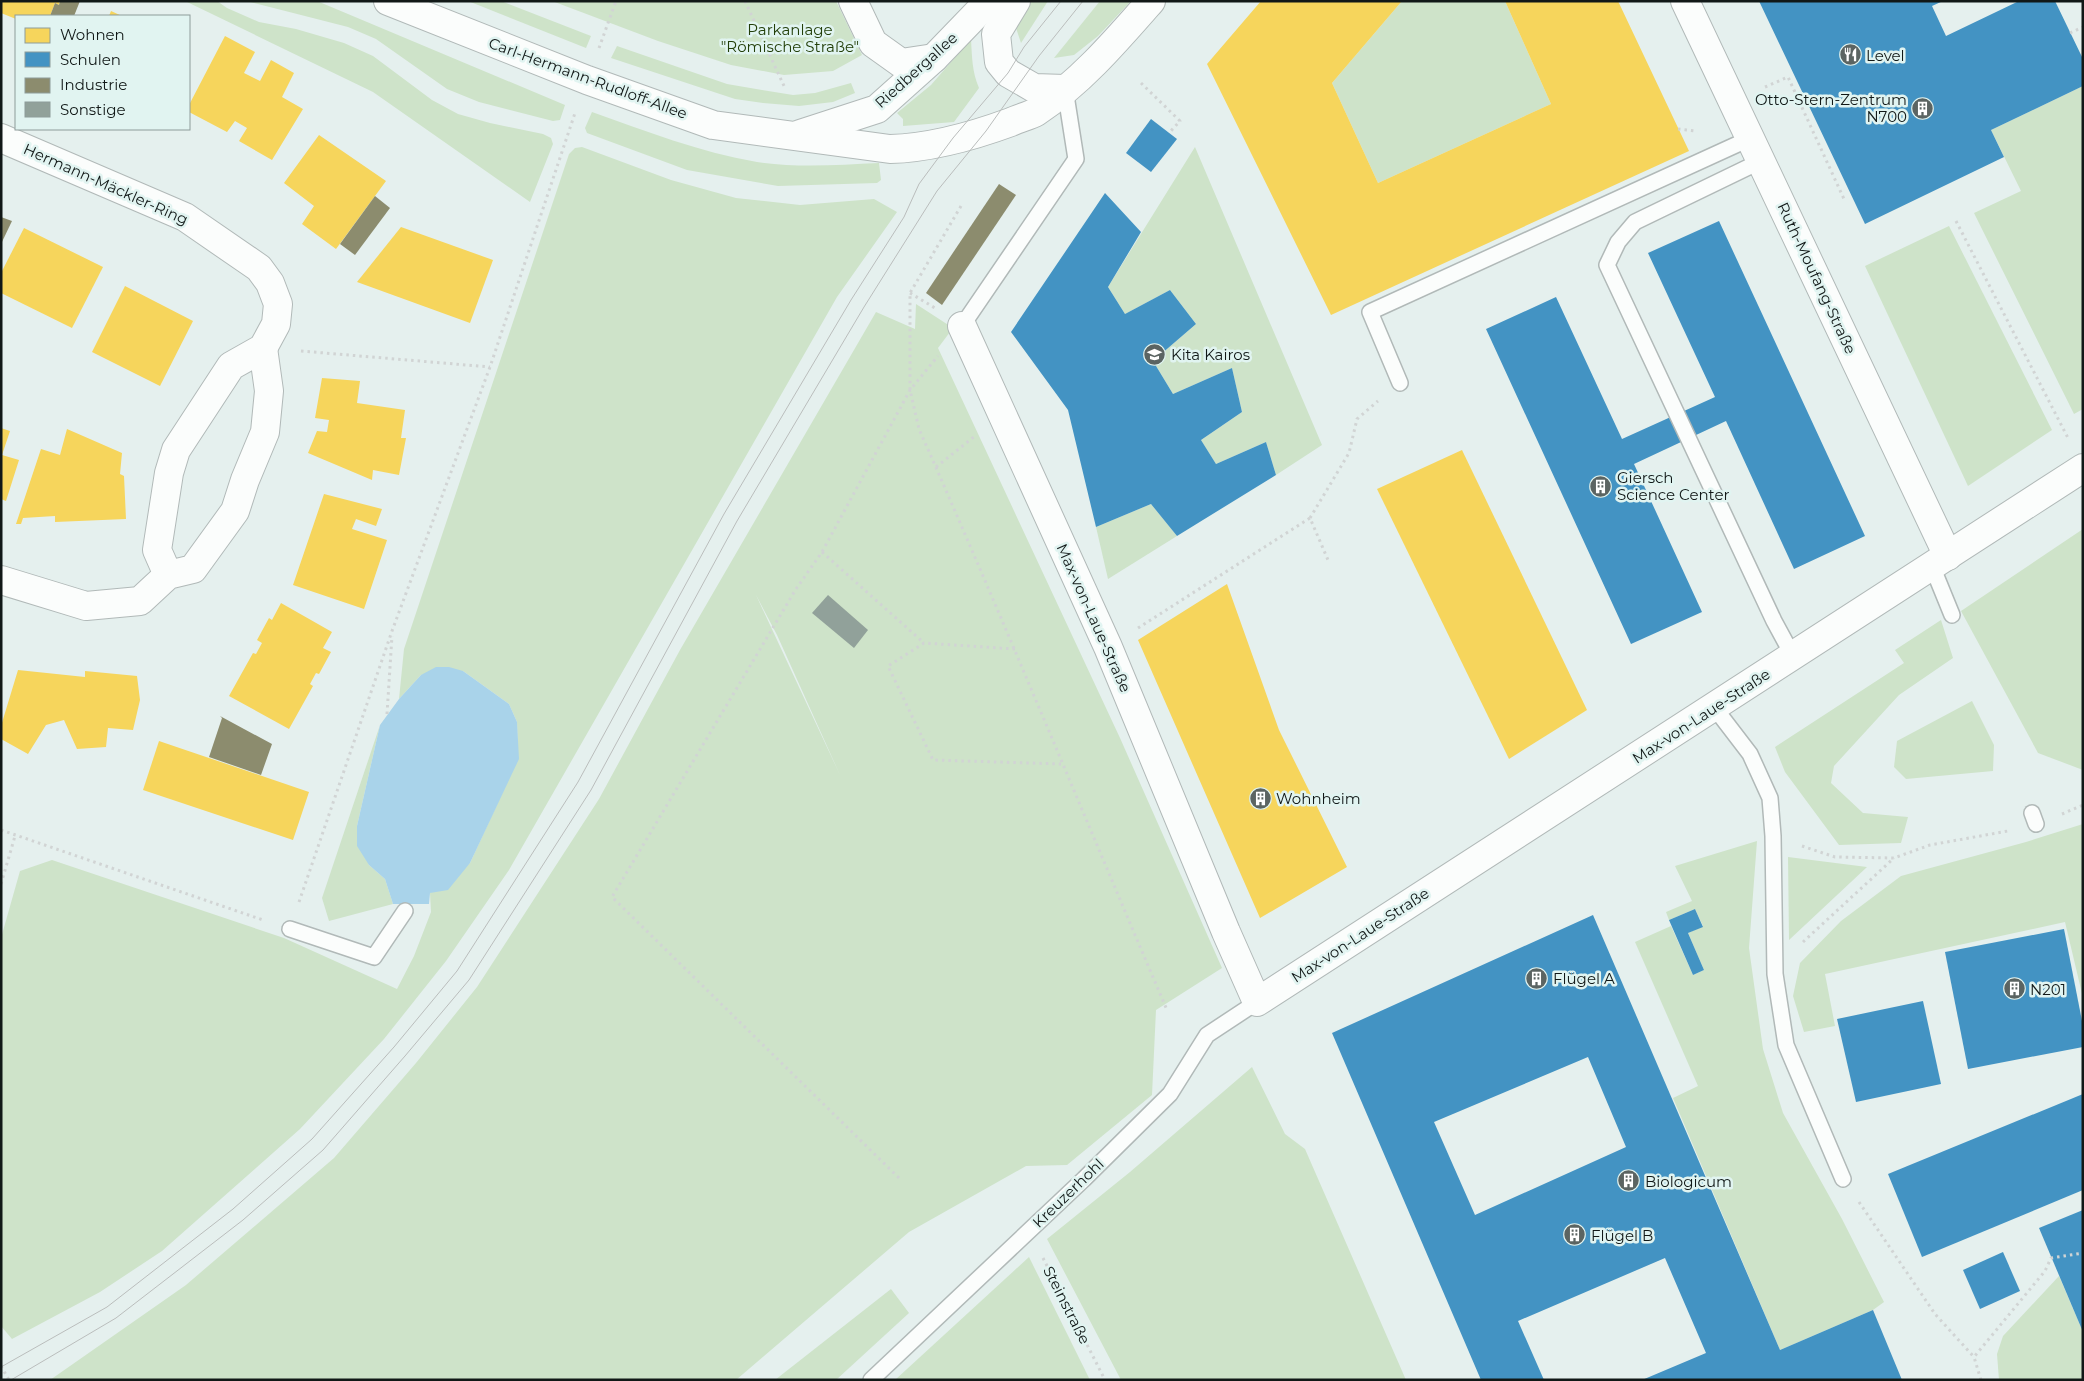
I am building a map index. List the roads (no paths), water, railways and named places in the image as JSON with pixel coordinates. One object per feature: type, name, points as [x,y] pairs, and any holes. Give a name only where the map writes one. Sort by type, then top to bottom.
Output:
[{"type":"street","name":"Carl-Hermann-Rudloff-Allee","points":[[388,1],[421,7],[587,80],[713,125],[792,136]]},
{"type":"street","points":[[853,1],[873,43],[901,63],[934,58]]},
{"type":"street","name":"Riedbergallee","points":[[792,136],[876,109],[934,58],[989,1]]},
{"type":"street","points":[[1016,1],[996,34],[999,62],[1008,73],[1034,88],[1065,89]]},
{"type":"street","points":[[792,136],[890,150],[917,148],[986,131],[1034,113],[1065,89],[1118,39],[1150,1]]},
{"type":"street","name":"Ruth-Moufang-Straße","points":[[1685,1],[1756,150],[1940,561]]},
{"type":"street","name":"Hermann-Mäckler-Ring","points":[[1,138],[185,217],[259,268],[270,283],[278,304],[276,324],[263,348]]},
{"type":"street","name":"Max-von-Laue-Straße","points":[[962,326],[1108,647],[1257,1002],[2083,468]]},
{"type":"street","points":[[1,580],[86,606],[140,601],[168,574],[193,569],[235,511],[245,480],[265,432],[269,391],[263,348],[232,366],[176,450],[169,473],[157,550],[168,574]]},
{"type":"lane","points":[[962,326],[1076,160],[1065,89]]},
{"type":"lane","points":[[1400,383],[1370,312],[1756,150]]},
{"type":"lane","points":[[1756,150],[1635,222],[1618,242],[1607,264],[1774,621],[1793,656]]},
{"type":"lane","points":[[1940,561],[1952,615]]},
{"type":"lane","points":[[1714,707],[1750,754],[1770,798],[1773,836],[1775,974],[1786,1045],[1843,1178]]},
{"type":"lane","points":[[290,929],[374,957],[405,912]]},
{"type":"lane","name":"Kreuzerhohl","points":[[871,1380],[1170,1094],[1207,1035],[1257,1002]]},
{"type":"water","points":[[436,667],[449,667],[463,671],[509,704],[517,722],[519,759],[470,863],[448,890],[430,893],[429,904],[393,904],[385,879],[369,865],[357,846],[357,826],[380,725],[399,699],[421,675]]},
{"type":"tram line","points":[[1,1367],[107,1307],[233,1209],[312,1139],[394,1047],[457,971],[578,782],[724,514],[851,300],[904,217],[919,184],[953,138],[1008,73],[1024,47],[1061,1]]},
{"type":"tram line","points":[[11,1380],[116,1318],[243,1220],[323,1150],[469,980],[591,790],[737,521],[864,307],[937,191],[986,131],[1039,56],[1083,1]]},
{"type":"place","name":"Level","points":[[1850,55]]},
{"type":"place","name":"Otto-Stern-Zentrum N700","points":[[1923,108]]},
{"type":"place","name":"Kita Kairos","points":[[1155,354]]},
{"type":"place","name":"Giersch Science Center","points":[[1601,486]]},
{"type":"place","name":"Wohnheim","points":[[1260,798]]},
{"type":"place","name":"Flügel A","points":[[1537,978]]},
{"type":"place","name":"N201","points":[[2014,989]]},
{"type":"place","name":"Biologicum","points":[[1629,1181]]},
{"type":"place","name":"Flügel B","points":[[1575,1235]]},
{"type":"park label","name":"Parkanlage \"Römische Straße\"","points":[[790,38]]}]
